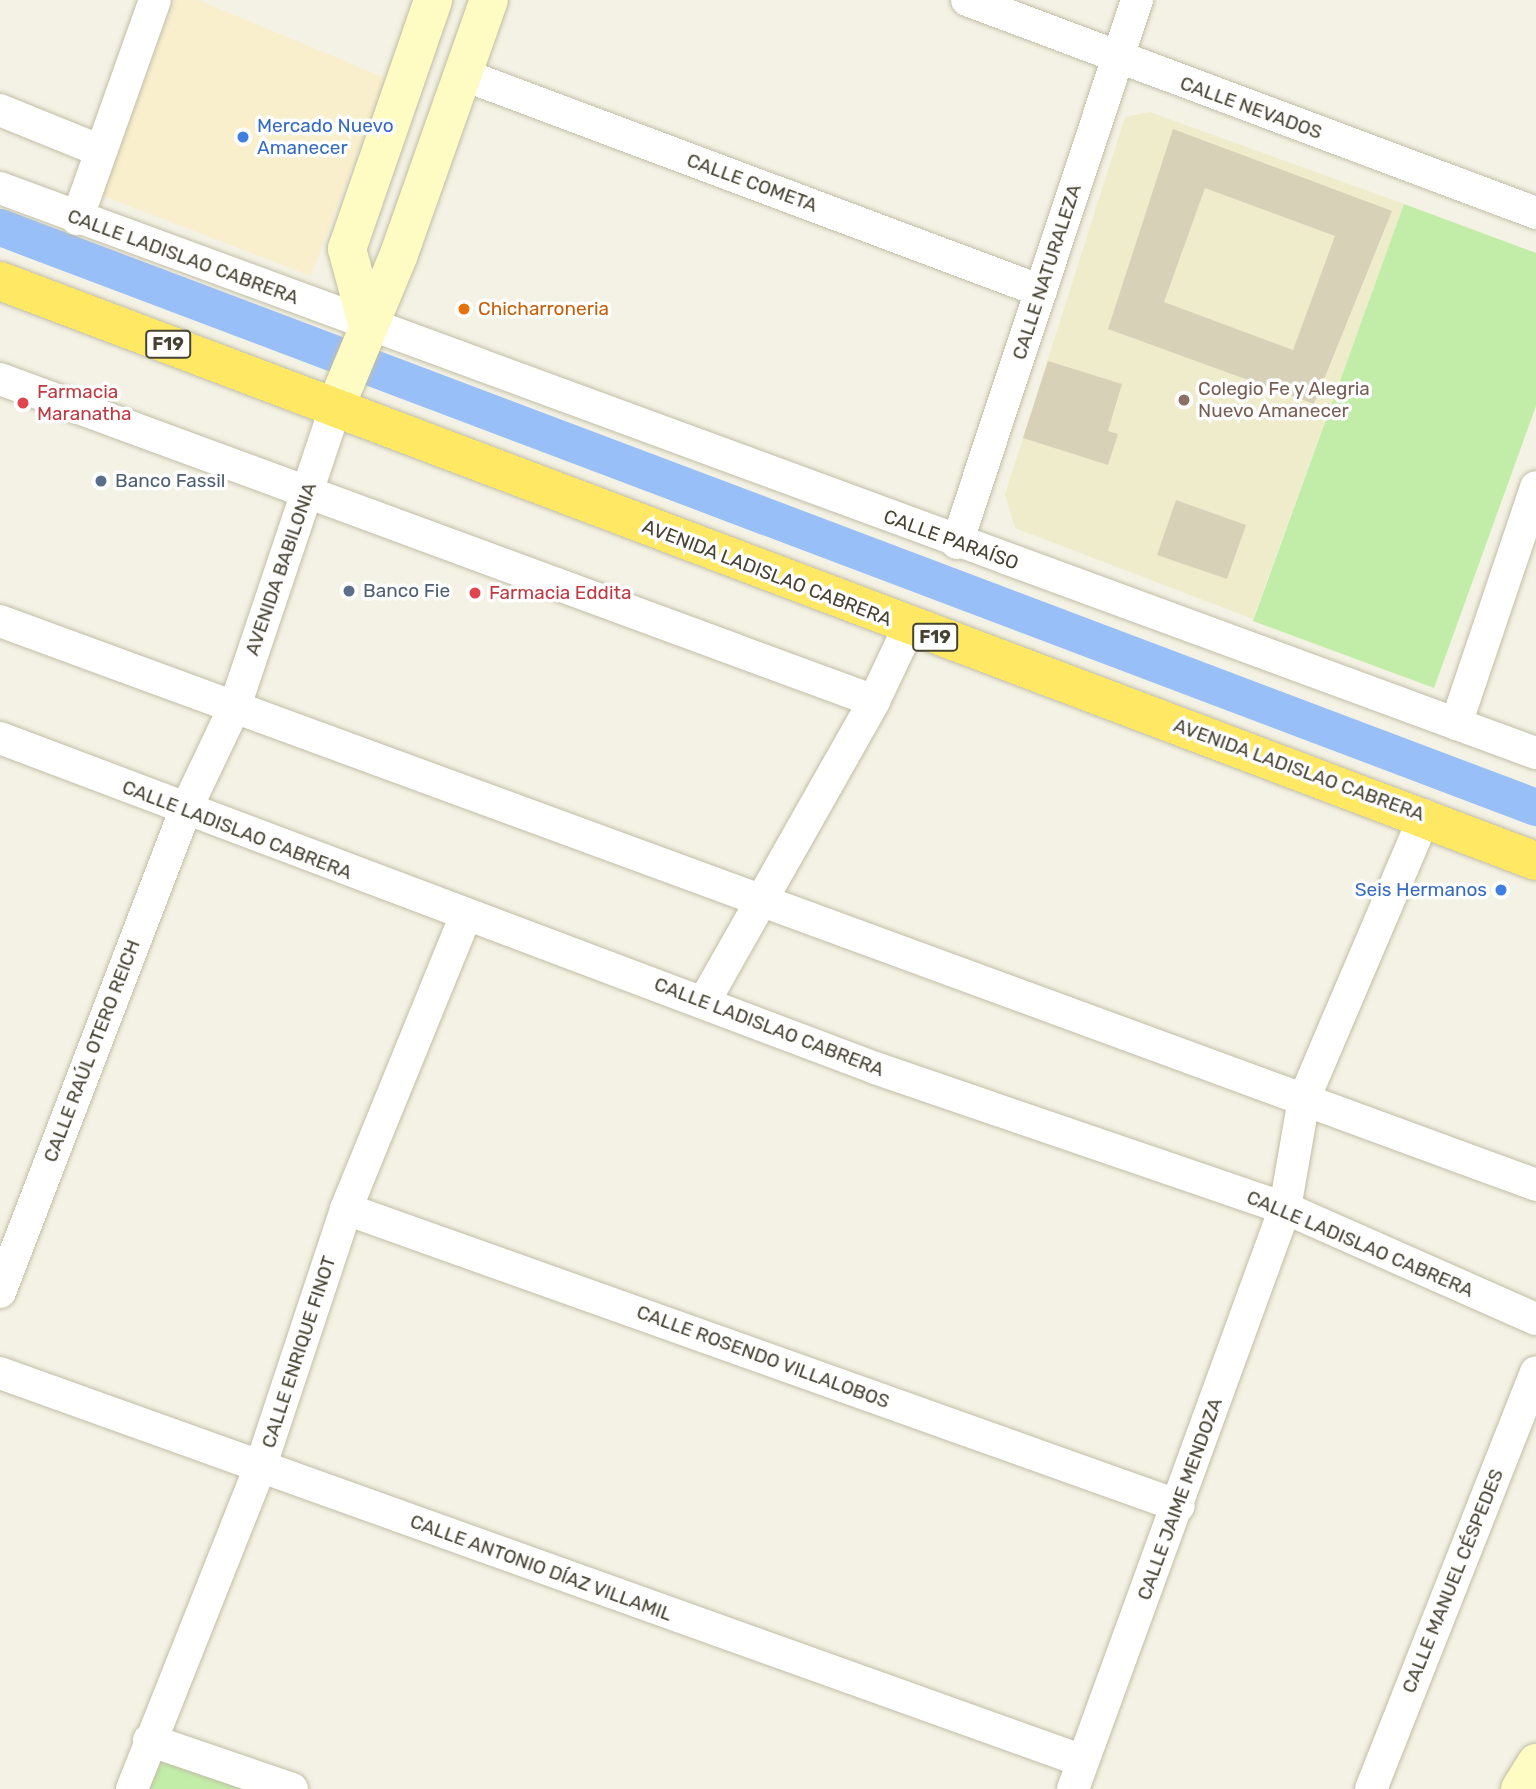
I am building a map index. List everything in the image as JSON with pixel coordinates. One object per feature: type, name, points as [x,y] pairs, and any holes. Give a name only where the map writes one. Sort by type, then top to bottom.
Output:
[{"type":"highway","name":"AVENIDA LADISLAO CABRERA","points":[[0,281],[909,627],[1425,816],[1536,861]]},
{"type":"street","points":[[77,219],[155,0]]},
{"type":"street","points":[[359,344],[347,248],[433,0]]},
{"type":"street","name":"AVENIDA BABILONIA","points":[[185,811],[235,706],[335,408],[359,344],[399,254],[489,0]]},
{"type":"street","name":"CALLE NEVADOS","points":[[967,0],[1117,59],[1536,213]]},
{"type":"street","name":"CALLE NATURALEZA","points":[[957,543],[1137,0]]},
{"type":"street","name":"CALLE COMETA","points":[[464,75],[1041,290]]},
{"type":"street","points":[[0,110],[101,151]]},
{"type":"street","name":"CALLE LADISLAO CABRERA","points":[[0,188],[77,219],[359,344]]},
{"type":"street","name":"CALLE PARAÍSO","points":[[359,344],[957,543],[1536,753]]},
{"type":"street","points":[[0,379],[309,488],[874,701]]},
{"type":"street","points":[[1456,724],[1536,488]]},
{"type":"street","points":[[0,621],[1536,1185]]},
{"type":"street","points":[[704,1002],[874,701],[909,627]]},
{"type":"street","name":"CALLE LADISLAO CABRERA","points":[[0,738],[185,811],[704,1002],[874,1068],[1285,1208],[1536,1319]]},
{"type":"street","name":"CALLE RAÚL OTERO REICH","points":[[0,1292],[185,811]]},
{"type":"street","name":"CALLE JAIME MENDOZA","points":[[1078,1775],[1179,1506],[1285,1208],[1304,1099],[1425,816]]},
{"type":"street","name":"CALLE ENRIQUE FINOT","points":[[132,1789],[149,1740],[260,1468],[346,1209],[466,915]]},
{"type":"street","name":"CALLE ROSENDO VILLALOBOS","points":[[346,1209],[1179,1506]]},
{"type":"street","name":"CALLE MANUEL CÉSPEDES","points":[[1371,1789],[1536,1372]]},
{"type":"street","name":"CALLE ANTONIO DÍAZ VILLAMIL","points":[[0,1373],[1078,1775]]},
{"type":"street","points":[[149,1740],[292,1789]]},
{"type":"street","points":[[1520,1789],[1536,1763]]},
{"type":"shaded area","name":"Mercado Nuevo Amanecer","points":[[175,0],[198,0],[385,78],[311,276],[101,195]]},
{"type":"shaded area","name":"Colegio Fe y Alegria Nuevo Amanecer","points":[[1150,112],[1404,204],[1253,619],[1015,528],[1005,494],[1125,117]]},
{"type":"green space","points":[[1404,204],[1536,253],[1536,406],[1434,688],[1253,621]]},
{"type":"green space","points":[[140,1745],[264,1789],[115,1789],[127,1757]]},
{"type":"building","points":[[1173,129],[1392,211],[1314,404],[1108,329]],"holes":[[[1205,188],[1335,236],[1293,350],[1164,302]]]},
{"type":"building","points":[[1048,361],[1122,384],[1108,431],[1118,434],[1108,465],[1023,438]]},
{"type":"building","points":[[1176,500],[1246,525],[1227,579],[1157,555]]},
{"type":"waterway","points":[[0,227],[1536,807]]},
{"type":"place","name":"Mercado Nuevo Amanecer","points":[[243,137]]},
{"type":"place","name":"Chicharroneria","points":[[464,309]]},
{"type":"place","name":"Colegio Fe y Alegria Nuevo Amanecer","points":[[1184,400]]},
{"type":"place","name":"Farmacia Maranatha","points":[[23,403]]},
{"type":"place","name":"Banco Fassil","points":[[101,481]]},
{"type":"place","name":"Banco Fie","points":[[349,591]]},
{"type":"place","name":"Farmacia Eddita","points":[[475,593]]},
{"type":"place","name":"Seis Hermanos","points":[[1501,890]]}]
